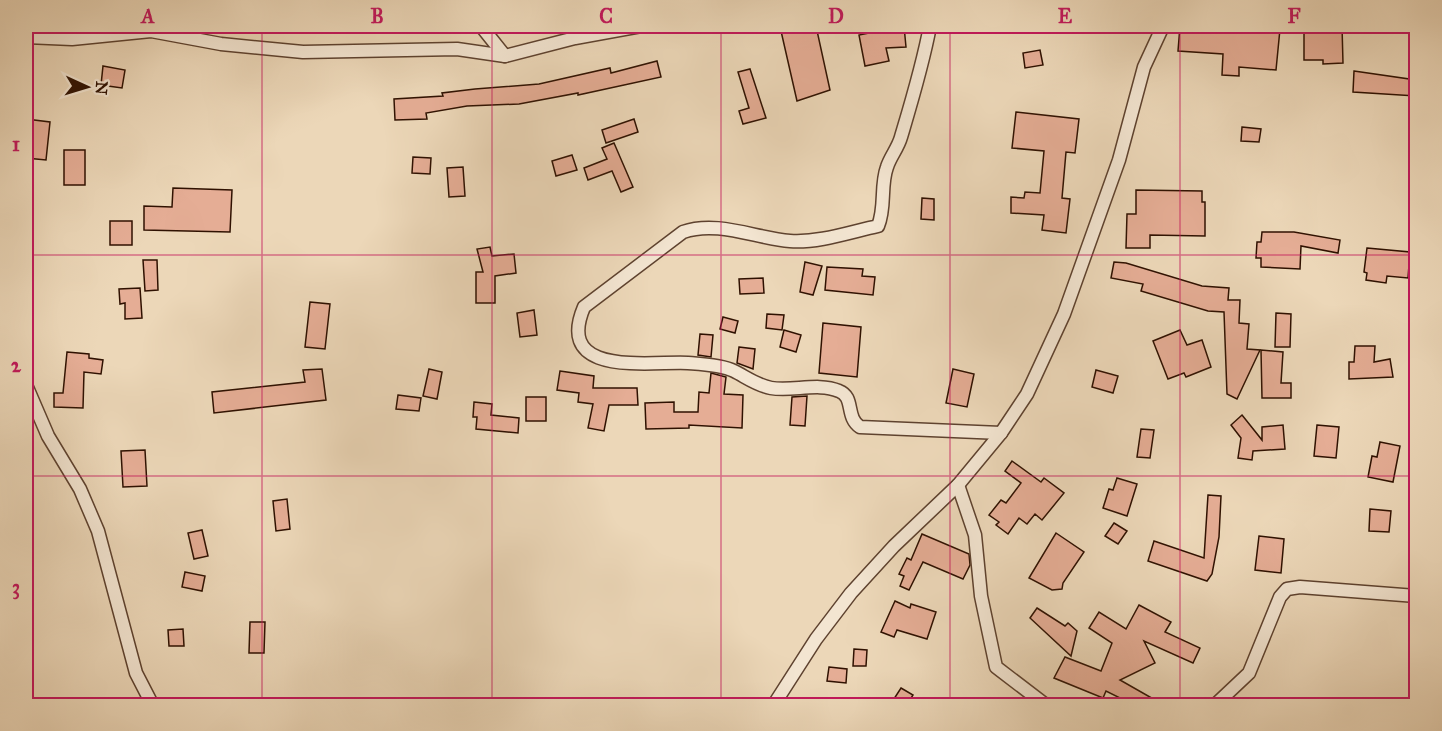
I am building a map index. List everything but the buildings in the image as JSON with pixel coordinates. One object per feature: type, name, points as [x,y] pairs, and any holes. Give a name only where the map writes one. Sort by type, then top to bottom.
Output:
[{"type":"street","points":[[481,26],[505,57]]},
{"type":"street","points":[[26,37],[72,39],[151,31],[222,44],[303,52],[457,49],[505,57],[575,38],[641,26]]},
{"type":"street","points":[[930,26],[922,73],[914,88],[900,139],[886,168],[884,207],[878,226],[803,241],[715,228],[693,228],[683,232],[584,307],[577,322],[578,337],[592,354],[604,360],[628,364],[689,363],[732,369],[748,380],[772,388],[832,388],[846,394],[850,401],[851,417],[860,427],[1000,433]]},
{"type":"street","points":[[773,705],[816,639],[851,593],[894,546],[958,485],[1000,433],[1027,394],[1064,314],[1119,160],[1144,67],[1163,26]]},
{"type":"street","points":[[26,385],[48,436],[80,489],[98,531],[136,673],[153,705]]},
{"type":"street","points":[[958,485],[975,535],[981,596],[996,667],[1047,705]]},
{"type":"street","points":[[1214,705],[1249,673],[1280,597],[1287,589],[1300,587],[1416,596]]}]
